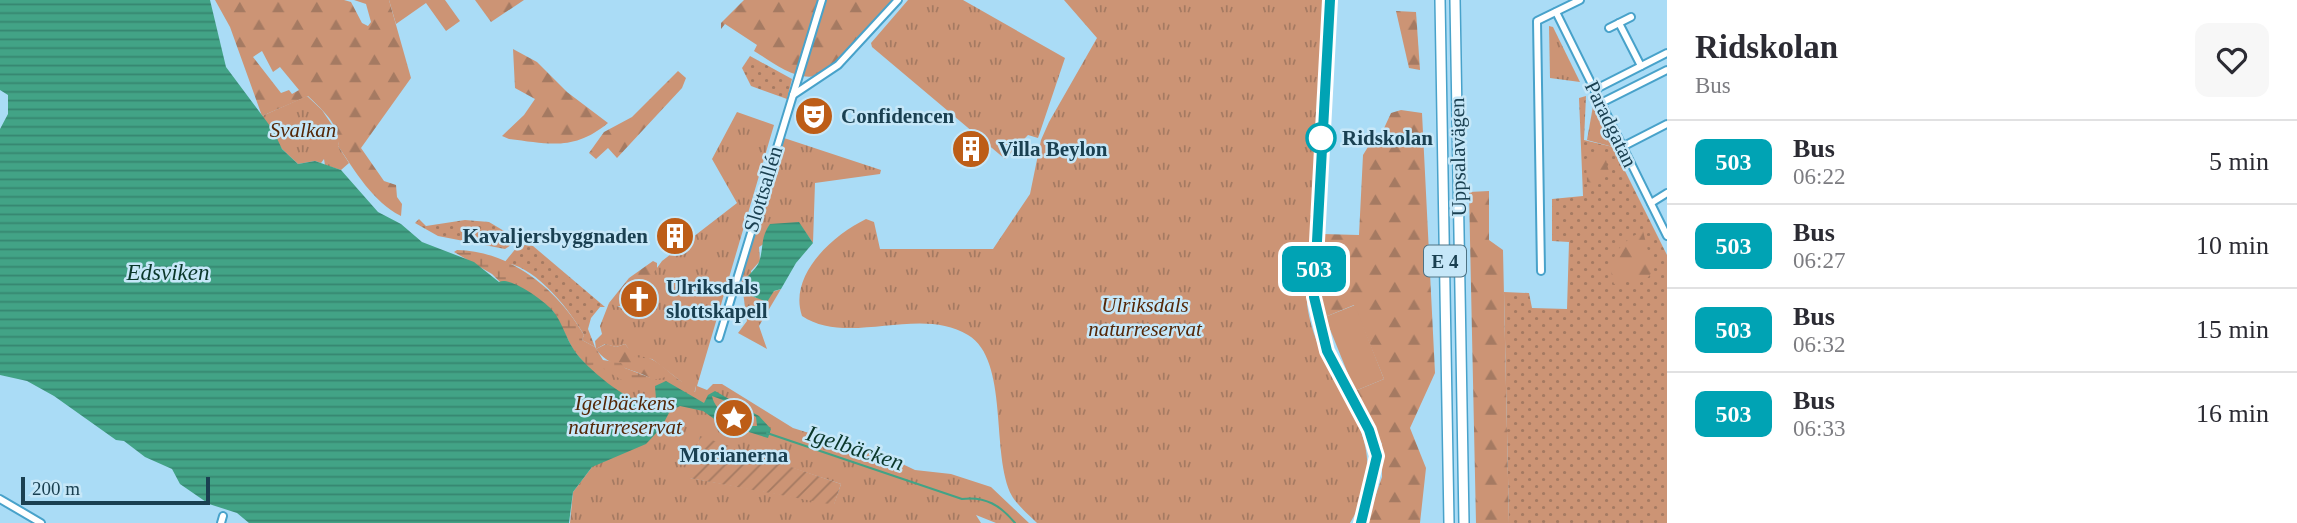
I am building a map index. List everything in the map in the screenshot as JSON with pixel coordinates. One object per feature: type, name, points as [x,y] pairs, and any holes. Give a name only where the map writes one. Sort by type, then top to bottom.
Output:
[{"type":"highway","name":"Uppsalavägen","points":[[1440,0],[1449,523]]},
{"type":"highway","name":"Uppsalavägen","points":[[1455,0],[1464,523]]},
{"type":"street","name":"Slottsallén","points":[[719,338],[822,0]]},
{"type":"street","points":[[793,95],[838,65],[898,0]]},
{"type":"street","points":[[1330,0],[1314,297],[1327,351],[1369,430],[1377,456],[1361,523]]},
{"type":"street","points":[[1541,271],[1537,21],[1580,0]]},
{"type":"street","name":"Paradgatan","points":[[1556,12],[1667,236]]},
{"type":"street","points":[[1609,28],[1632,17]]},
{"type":"street","points":[[1619,23],[1641,66]]},
{"type":"street","points":[[1594,90],[1667,53]]},
{"type":"street","points":[[1601,103],[1667,70]]},
{"type":"street","points":[[1622,147],[1667,124]]},
{"type":"street","points":[[1650,203],[1667,193]]},
{"type":"street","points":[[0,499],[41,523]]},
{"type":"green space","points":[[215,0],[344,0],[351,2],[362,23],[368,26],[371,22],[366,4],[354,0],[389,0],[411,78],[361,148],[384,181],[396,185],[397,197],[402,204],[401,216],[382,203],[365,185],[338,146],[334,125],[308,96],[262,116],[230,27]],"holes":[[[262,51],[273,72],[280,67],[299,90],[292,94],[289,90],[281,93],[253,57]]]},
{"type":"green space","points":[[389,0],[445,0],[460,21],[446,31],[426,3],[396,24]]},
{"type":"green space","points":[[475,0],[524,0],[491,22]]},
{"type":"green space","points":[[744,0],[892,0],[838,63],[811,77],[793,74],[776,65],[754,51],[757,45],[725,24],[721,29],[721,23]]},
{"type":"green space","points":[[908,0],[963,0],[1065,58],[1038,138],[1028,135],[1005,159],[872,47],[871,43]]},
{"type":"green space","name":"Ulriksdals naturreservat","points":[[1064,0],[1324,0],[1307,304],[1314,334],[1363,437],[1368,463],[1364,492],[1350,523],[1037,523],[1012,496],[1002,457],[995,386],[981,347],[968,335],[949,327],[928,324],[840,328],[820,324],[802,316],[799,301],[801,286],[816,258],[840,235],[866,219],[874,222],[880,249],[993,249],[1030,194],[1041,140],[1097,38]]},
{"type":"green space","points":[[1396,11],[1416,12],[1420,70],[1409,68]]},
{"type":"green space","points":[[1549,26],[1553,27],[1580,82],[1550,78]]},
{"type":"green space","points":[[513,49],[537,62],[567,92],[608,123],[596,132],[573,142],[549,144],[502,136],[524,115],[535,99],[515,88]]},
{"type":"green space","points":[[750,56],[792,79],[787,99],[751,86],[742,68]]},
{"type":"green space","points":[[678,71],[686,78],[682,88],[617,158],[608,148],[596,159],[589,153],[604,132],[632,117]]},
{"type":"green space","name":"Svalkan","points":[[307,96],[322,110],[340,137],[338,146],[349,163],[341,170],[325,165],[324,159],[321,163],[315,161],[298,164],[282,149],[262,116]]},
{"type":"green space","points":[[1586,96],[1584,140],[1613,147],[1667,255],[1667,523],[1509,523],[1504,292],[1529,293],[1532,308],[1567,309],[1569,242],[1552,241],[1552,199],[1583,196],[1579,98]]},
{"type":"green space","points":[[1593,106],[1613,147],[1587,140]]},
{"type":"green space","points":[[1401,110],[1422,113],[1435,373],[1410,428],[1426,468],[1420,523],[1366,523],[1382,477],[1382,444],[1355,391],[1384,379],[1354,305],[1325,317],[1320,304],[1322,234],[1359,235],[1363,155],[1371,142],[1380,137],[1391,113]]},
{"type":"green space","name":"Igelbäckens naturreservat","points":[[737,112],[774,125],[697,386],[707,390],[713,384],[722,384],[793,428],[892,459],[915,470],[951,474],[991,487],[1029,523],[996,523],[976,515],[981,523],[570,523],[573,492],[592,467],[589,366],[596,364],[625,382],[641,383],[666,377],[695,392],[696,386],[687,386],[652,359],[635,357],[625,344],[616,347],[605,344],[596,349],[595,341],[602,334],[600,326],[609,303],[642,316],[656,309],[651,298],[630,288],[644,286],[662,261],[737,203],[712,159]],"holes":[[[700,437],[841,484],[834,504],[690,478]]]},
{"type":"green space","points":[[784,138],[881,170],[880,174],[815,183],[813,243],[798,222],[759,247],[760,261],[751,271],[755,298],[781,289],[759,326],[767,349],[738,333],[747,321],[741,278]]},
{"type":"green space","points":[[1597,149],[1604,152],[1609,172],[1594,183],[1587,182],[1586,159]]},
{"type":"green space","points":[[1489,191],[1489,240],[1503,250],[1509,523],[1476,523],[1469,192]]},
{"type":"green space","points":[[419,219],[426,226],[465,220],[489,222],[519,240],[505,249],[438,236],[415,223]]},
{"type":"green space","points":[[1643,231],[1653,271],[1645,281],[1635,284],[1626,280],[1614,284],[1613,259],[1628,240]]},
{"type":"green space","points":[[533,246],[605,307],[600,307],[591,318],[588,329],[595,347],[582,340],[584,335],[550,290],[527,271],[504,263],[517,247]]},
{"type":"green space","points":[[457,250],[496,257],[531,276],[561,303],[584,335],[582,340],[595,347],[603,360],[621,363],[625,368],[651,378],[650,382],[627,396],[586,365],[574,351],[553,311],[500,282],[492,274],[454,252]]},
{"type":"green space","points":[[653,261],[657,263],[657,270],[644,286],[630,288],[621,306],[614,307],[609,303],[629,278]]},
{"type":"green space","points":[[1355,305],[1384,379],[1355,391],[1325,317]]},
{"type":"green space","points":[[606,344],[616,347],[625,344],[633,351],[655,361],[684,383],[696,386],[693,398],[650,382],[650,378],[607,360],[596,349]]},
{"type":"green space","points":[[700,436],[841,484],[834,505],[689,478]]},
{"type":"water","name":"Edsviken","points":[[0,0],[210,0],[226,67],[273,130],[282,149],[298,164],[315,161],[341,170],[378,212],[401,224],[422,242],[474,262],[499,282],[519,286],[535,296],[556,315],[580,357],[619,391],[648,403],[656,399],[655,386],[666,381],[704,403],[708,395],[715,391],[759,416],[771,429],[768,438],[720,423],[703,411],[680,406],[670,411],[661,428],[646,444],[592,467],[573,492],[569,523],[249,523],[237,513],[209,504],[180,484],[172,469],[145,457],[124,441],[116,440],[54,396],[27,381],[0,375],[0,129],[8,114],[8,95],[0,90]],"holes":[[[712,396],[739,406],[756,417],[757,426],[729,418],[718,408]]]},
{"type":"water","points":[[799,222],[813,243],[796,263],[781,289],[774,291],[767,302],[746,294],[745,280],[759,262],[770,224]]},
{"type":"waterway","name":"Igelbäcken","points":[[767,433],[962,499],[986,501],[998,507],[1015,523]]},
{"type":"bus line","name":"503","points":[[1330,0],[1314,297],[1317,320],[1327,351],[1369,430],[1377,456],[1361,523]]},
{"type":"place","name":"Confidencen","points":[[814,116]]},
{"type":"place","name":"Ridskolan","points":[[1321,138]]},
{"type":"place","name":"Villa Beylon","points":[[971,149]]},
{"type":"place","name":"Kavaljersbyggnaden","points":[[675,236]]},
{"type":"place","name":"Ulriksdals slottskapell","points":[[639,299]]},
{"type":"place","name":"Morianerna","points":[[734,418]]}]
